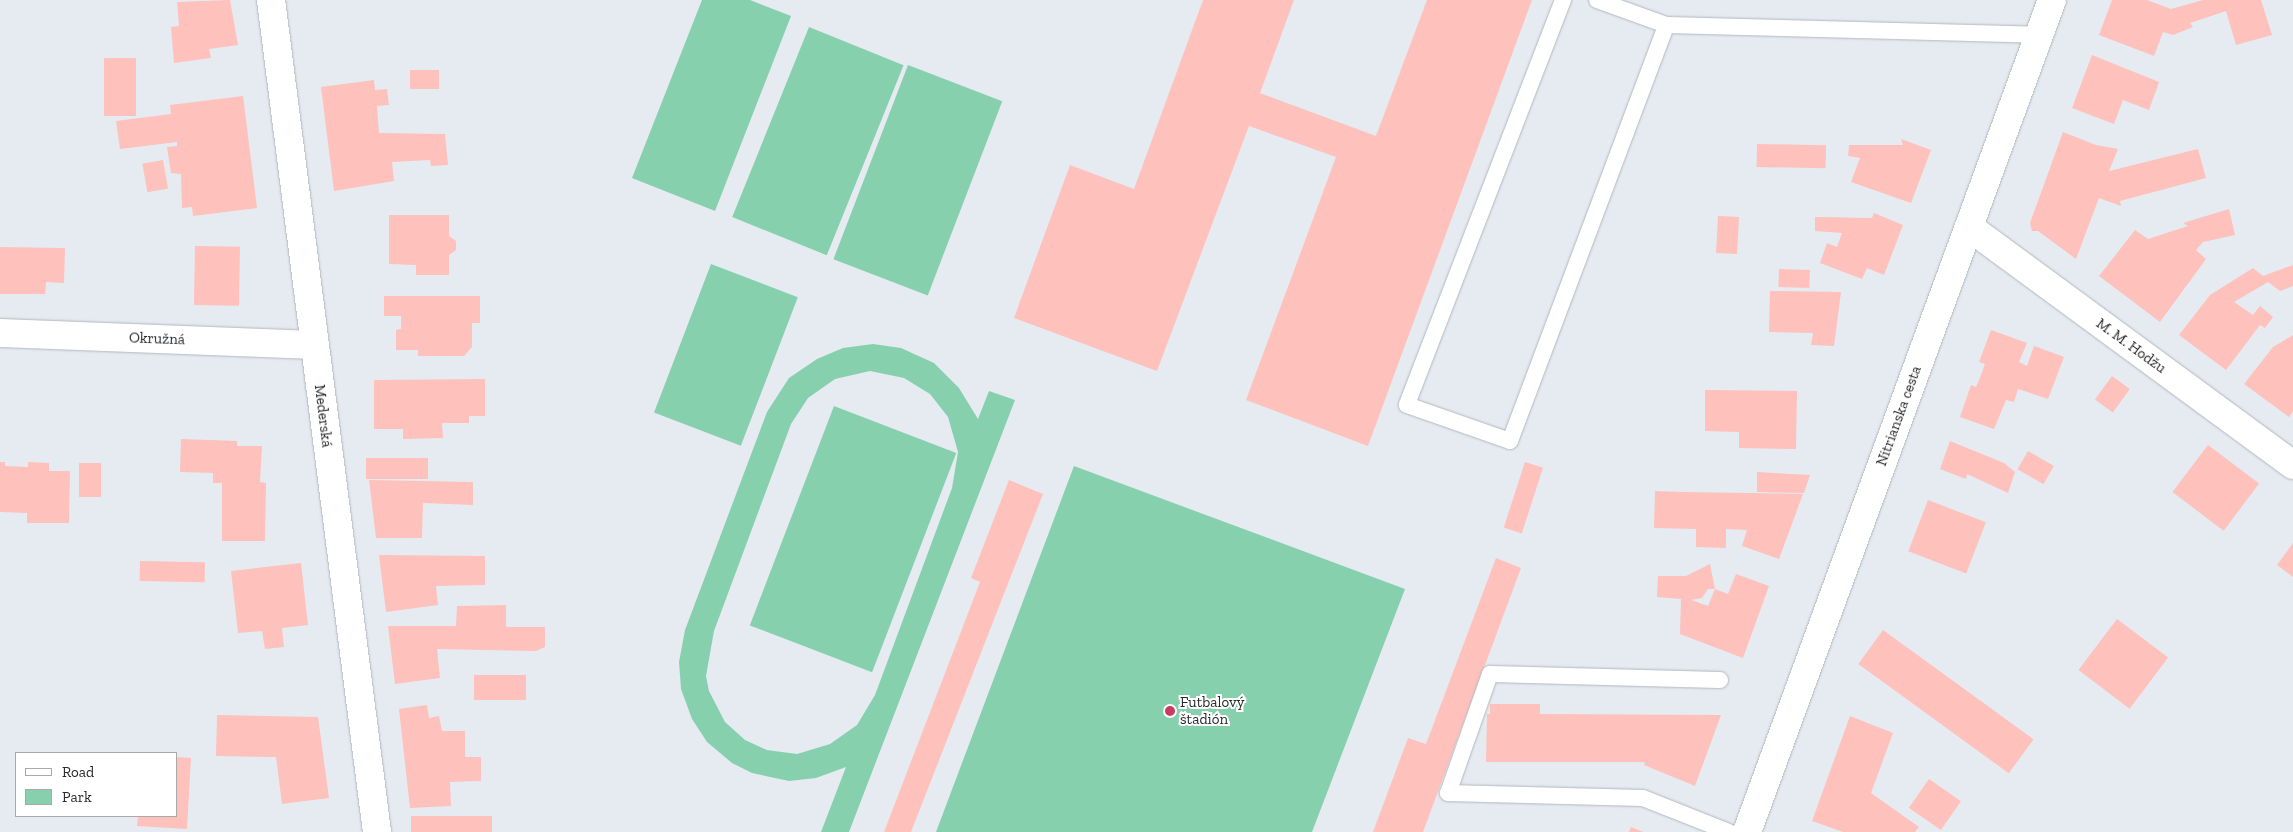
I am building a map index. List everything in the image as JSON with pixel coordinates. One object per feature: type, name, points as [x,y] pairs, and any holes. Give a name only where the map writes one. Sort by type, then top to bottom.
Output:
[{"type":"street","name":"Mederská","points":[[271,0],[377,832]]},
{"type":"street","name":"Nitrianska cesta","points":[[1747,832],[2052,0]]},
{"type":"street","name":"M. M. Hodžu","points":[[1969,227],[2293,465]]},
{"type":"street","name":"Okružná","points":[[0,334],[314,345]]},
{"type":"lane","points":[[1563,0],[1407,404],[1510,441],[1666,26]]},
{"type":"lane","points":[[1597,0],[1666,26],[2039,35]]},
{"type":"lane","points":[[1720,680],[1490,674],[1448,793],[1643,798],[1729,832]]},
{"type":"green space","points":[[702,0],[750,0],[791,16],[715,211],[632,178]]},
{"type":"green space","points":[[809,27],[904,65],[827,255],[732,217]]},
{"type":"green space","points":[[908,65],[1002,101],[928,295],[833,259]]},
{"type":"green space","points":[[711,264],[798,297],[741,446],[654,412]]},
{"type":"green space","points":[[873,344],[901,348],[934,363],[959,388],[978,419],[989,391],[1015,400],[849,832],[821,832],[846,767],[816,778],[789,781],[752,773],[732,763],[707,742],[692,719],[681,689],[679,662],[685,630],[767,412],[789,378],[817,359],[843,348]],"holes":[[[870,371],[904,378],[930,394],[948,417],[958,452],[952,488],[875,695],[857,725],[830,744],[797,754],[767,750],[745,740],[725,722],[709,691],[706,676],[714,631],[791,424],[808,398],[835,379]]]},
{"type":"green space","points":[[834,406],[956,453],[872,672],[750,625]]},
{"type":"green space","name":"Futbalový štadión","points":[[1074,466],[1405,589],[1312,832],[936,832]]},
{"type":"building","points":[[230,0],[238,45],[209,49],[211,58],[174,63],[171,27],[179,26],[177,2]]},
{"type":"building","points":[[1203,0],[1294,0],[1260,93],[1376,136],[1427,0],[1532,0],[1368,446],[1246,400],[1336,157],[1249,126],[1157,371],[1014,318],[1070,165],[1134,189]]},
{"type":"building","points":[[2112,0],[2147,0],[2171,9],[2203,0],[2261,0],[2272,35],[2236,45],[2226,11],[2190,23],[2193,27],[2173,35],[2163,32],[2154,56],[2099,35]]},
{"type":"building","points":[[2092,55],[2159,82],[2149,110],[2123,100],[2114,124],[2072,108]]},
{"type":"building","points":[[104,58],[136,58],[136,116],[104,116]]},
{"type":"building","points":[[410,70],[439,70],[439,89],[410,89]]},
{"type":"building","points":[[374,80],[375,90],[387,89],[389,105],[377,106],[379,133],[445,134],[448,165],[431,166],[430,160],[392,162],[394,181],[334,191],[321,87]]},
{"type":"building","points":[[243,96],[257,208],[193,216],[192,207],[182,208],[181,174],[171,173],[167,147],[177,146],[177,142],[120,149],[116,121],[171,114],[170,105]]},
{"type":"building","points":[[2063,132],[2096,145],[2118,149],[2109,171],[2198,149],[2206,178],[2120,201],[2121,206],[2099,198],[2076,259],[2038,231],[2032,231],[2030,223]]},
{"type":"building","points":[[1901,139],[1931,150],[1911,203],[1851,182],[1860,158],[1848,156],[1849,145],[1903,145]]},
{"type":"building","points":[[1757,144],[1826,145],[1826,168],[1757,167]]},
{"type":"building","points":[[163,160],[168,189],[147,192],[142,164]]},
{"type":"building","points":[[2229,209],[2235,235],[2203,242],[2196,250],[2206,259],[2160,322],[2099,276],[2135,230],[2148,239],[2188,226],[2183,223]]},
{"type":"building","points":[[1874,213],[1903,225],[1884,275],[1867,268],[1862,279],[1820,263],[1827,243],[1837,247],[1842,233],[1815,231],[1815,217],[1872,218]]},
{"type":"building","points":[[389,215],[449,215],[449,236],[456,241],[456,250],[449,255],[449,275],[416,275],[416,265],[389,264]]},
{"type":"building","points":[[1718,216],[1739,217],[1737,254],[1716,253]]},
{"type":"building","points":[[195,246],[240,247],[239,306],[194,305]]},
{"type":"building","points":[[0,247],[65,248],[64,283],[46,282],[45,294],[0,294]]},
{"type":"building","points":[[2293,265],[2293,286],[2280,291],[2268,282],[2234,302],[2253,315],[2260,306],[2273,317],[2265,328],[2260,325],[2226,370],[2179,335],[2210,295],[2253,268],[2263,276]]},
{"type":"building","points":[[1779,269],[1810,270],[1809,288],[1778,287]]},
{"type":"building","points":[[1770,291],[1841,292],[1834,346],[1811,345],[1813,333],[1769,332]]},
{"type":"building","points":[[384,296],[480,296],[480,323],[472,323],[472,347],[464,356],[418,356],[418,350],[396,350],[396,330],[401,329],[401,316],[384,316]]},
{"type":"building","points":[[1991,330],[2027,343],[2019,362],[2027,366],[2034,346],[2064,357],[2048,399],[2018,389],[2014,402],[2006,400],[1994,429],[1960,417],[1971,385],[1976,387],[1985,364],[1979,362]]},
{"type":"building","points":[[2293,335],[2293,411],[2289,417],[2244,384],[2273,347]]},
{"type":"building","points":[[2112,376],[2130,389],[2113,412],[2095,399]]},
{"type":"building","points":[[485,379],[485,416],[469,416],[469,423],[442,423],[443,438],[403,439],[403,429],[374,429],[374,380]]},
{"type":"building","points":[[1705,390],[1797,391],[1796,449],[1739,448],[1739,432],[1705,431]]},
{"type":"building","points":[[181,439],[237,441],[237,446],[262,446],[260,482],[266,483],[265,541],[222,541],[222,483],[213,483],[213,473],[180,472]]},
{"type":"building","points":[[1950,441],[2004,463],[2015,472],[2008,493],[1967,474],[1966,479],[1940,469]]},
{"type":"building","points":[[2208,445],[2259,484],[2224,531],[2172,492]]},
{"type":"building","points":[[2028,451],[2054,466],[2043,484],[2018,469]]},
{"type":"building","points":[[366,458],[428,458],[428,479],[366,479]]},
{"type":"building","points":[[0,462],[5,462],[5,466],[28,467],[28,462],[49,463],[49,471],[70,471],[69,523],[27,523],[27,513],[0,512]]},
{"type":"building","points":[[1525,462],[1543,468],[1522,533],[1504,528]]},
{"type":"building","points":[[79,463],[101,463],[101,497],[79,497]]},
{"type":"building","points":[[1757,472],[1810,475],[1804,493],[1757,492]]},
{"type":"building","points":[[369,480],[473,482],[473,505],[423,503],[422,538],[376,538]]},
{"type":"building","points":[[1009,480],[1043,494],[911,832],[884,832],[980,582],[971,578]]},
{"type":"building","points":[[1655,491],[1803,494],[1779,559],[1742,546],[1747,530],[1726,529],[1726,548],[1696,547],[1696,529],[1654,528]]},
{"type":"building","points":[[1928,500],[1986,522],[1966,574],[1908,551]]},
{"type":"building","points":[[2293,543],[2293,577],[2277,565]]},
{"type":"building","points":[[379,555],[485,556],[485,585],[436,586],[438,605],[386,612]]},
{"type":"building","points":[[1496,558],[1521,568],[1423,832],[1373,832],[1408,738],[1426,744]]},
{"type":"building","points":[[140,561],[205,562],[205,582],[140,581]]},
{"type":"building","points":[[301,563],[308,625],[282,628],[284,647],[265,649],[262,631],[238,633],[231,571]]},
{"type":"building","points":[[1710,564],[1715,589],[1728,594],[1736,574],[1769,586],[1743,658],[1680,634],[1681,599],[1657,597],[1658,576],[1686,576]],"holes":[[[1708,589],[1715,589],[1708,606],[1691,600],[1702,598]]]},
{"type":"building","points":[[506,605],[506,627],[545,627],[545,647],[536,651],[437,649],[440,678],[395,684],[388,626],[456,626],[457,606]]},
{"type":"building","points":[[2117,619],[2168,658],[2130,709],[2078,670]]},
{"type":"building","points":[[1883,630],[2033,739],[2009,773],[1858,664]]},
{"type":"building","points":[[474,675],[526,675],[526,700],[474,700]]},
{"type":"building","points":[[1490,704],[1540,704],[1540,714],[1721,715],[1695,786],[1644,765],[1645,762],[1486,762],[1487,714],[1490,714]]},
{"type":"building","points":[[427,705],[429,718],[439,716],[442,731],[465,731],[465,757],[481,757],[481,781],[450,782],[451,806],[410,808],[399,709]]},
{"type":"building","points":[[217,715],[318,717],[329,798],[282,804],[276,757],[216,756]]},
{"type":"building","points":[[1850,716],[1893,733],[1871,793],[1919,827],[1915,832],[1843,832],[1812,821]]},
{"type":"building","points":[[178,757],[191,758],[187,829],[137,826],[138,817],[178,817]]},
{"type":"building","points":[[1929,779],[1961,801],[1941,830],[1909,808]]},
{"type":"building","points":[[411,816],[492,816],[492,832],[411,832]]},
{"type":"building","points":[[1631,827],[1643,832],[1629,832]]},
{"type":"place","name":"Futbalový štadión","points":[[1170,711]]}]
